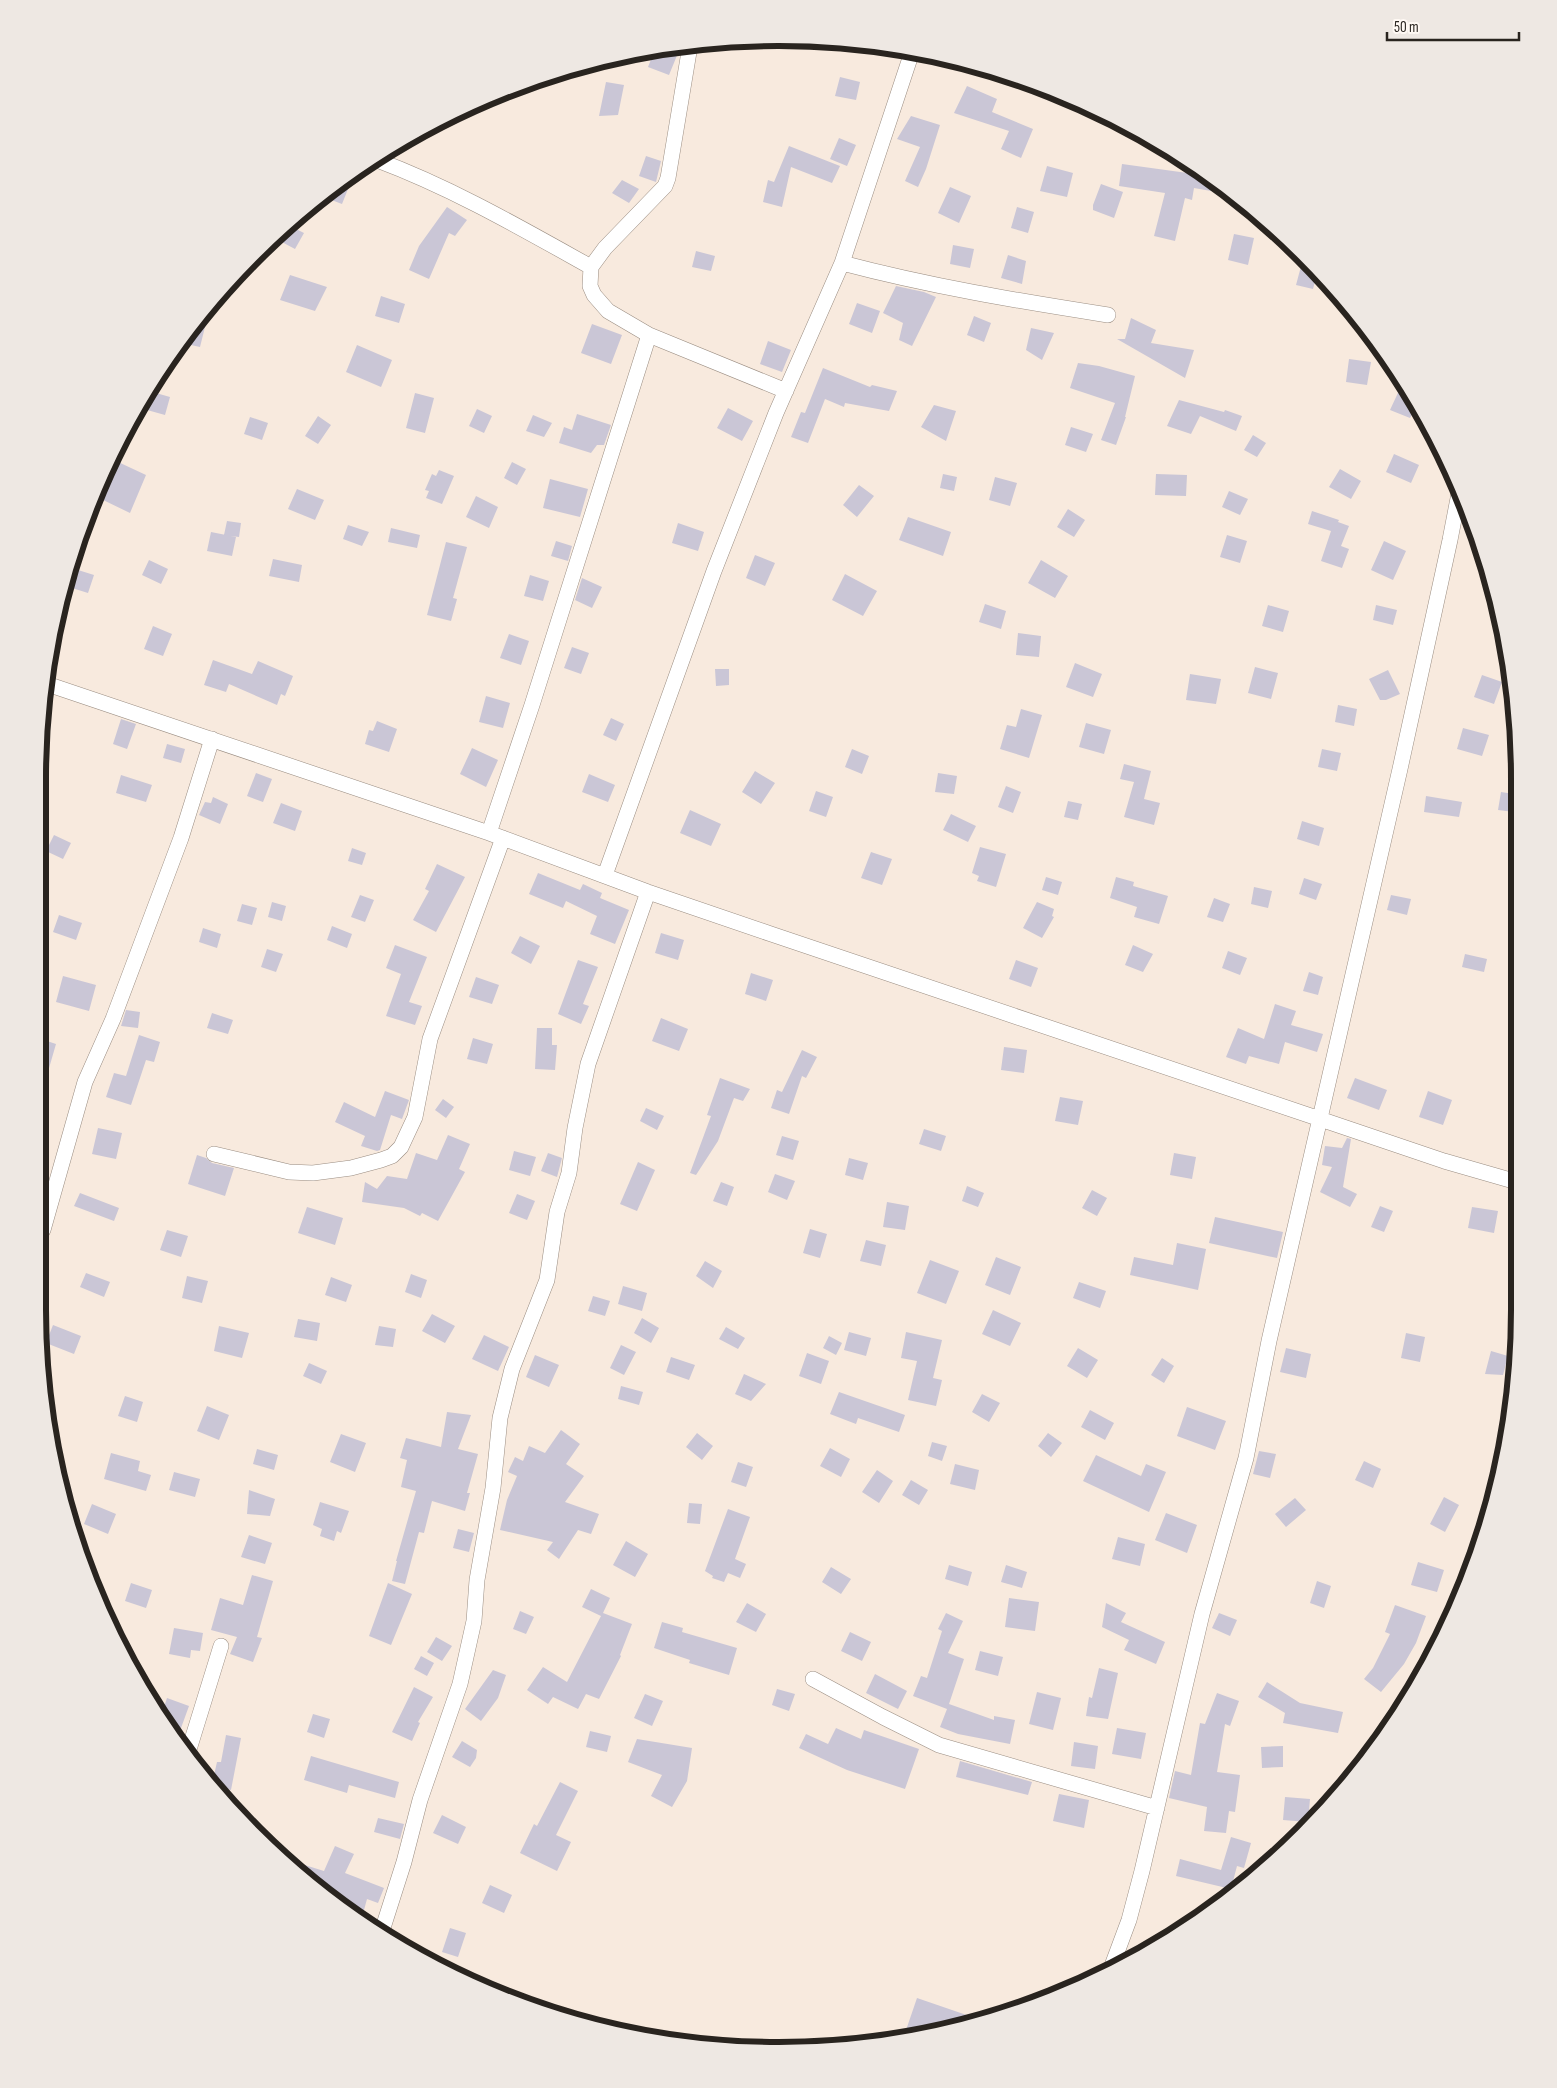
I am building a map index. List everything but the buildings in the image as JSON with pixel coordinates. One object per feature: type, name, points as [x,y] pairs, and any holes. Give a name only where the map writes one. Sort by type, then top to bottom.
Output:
[{"type":"street","points":[[689,52],[668,178],[665,186],[605,248],[591,267],[590,286],[608,311],[649,335],[786,391]]},
{"type":"street","points":[[605,875],[714,571],[786,391],[842,262],[910,58]]},
{"type":"street","points":[[384,162],[475,202],[591,267]]},
{"type":"street","points":[[842,262],[888,275],[998,298],[1108,316]]},
{"type":"street","points":[[214,1154],[289,1172],[313,1173],[351,1168],[381,1160],[392,1156],[401,1147],[415,1116],[430,1039],[496,836],[532,705],[649,335]]},
{"type":"street","points":[[1114,1960],[1129,1920],[1202,1614],[1246,1458],[1269,1342],[1400,769],[1457,503]]},
{"type":"street","points":[[53,686],[496,836],[648,892],[1320,1119],[1511,1180]]},
{"type":"street","points":[[46,1219],[85,1082],[113,1019],[181,838],[212,739]]},
{"type":"street","points":[[384,1926],[404,1862],[420,1800],[460,1684],[474,1621],[477,1580],[493,1488],[500,1418],[512,1368],[547,1280],[557,1212],[569,1173],[575,1128],[588,1064],[648,892]]},
{"type":"street","points":[[191,1745],[221,1646]]},
{"type":"street","points":[[813,1679],[882,1717],[939,1745],[1157,1808]]}]
